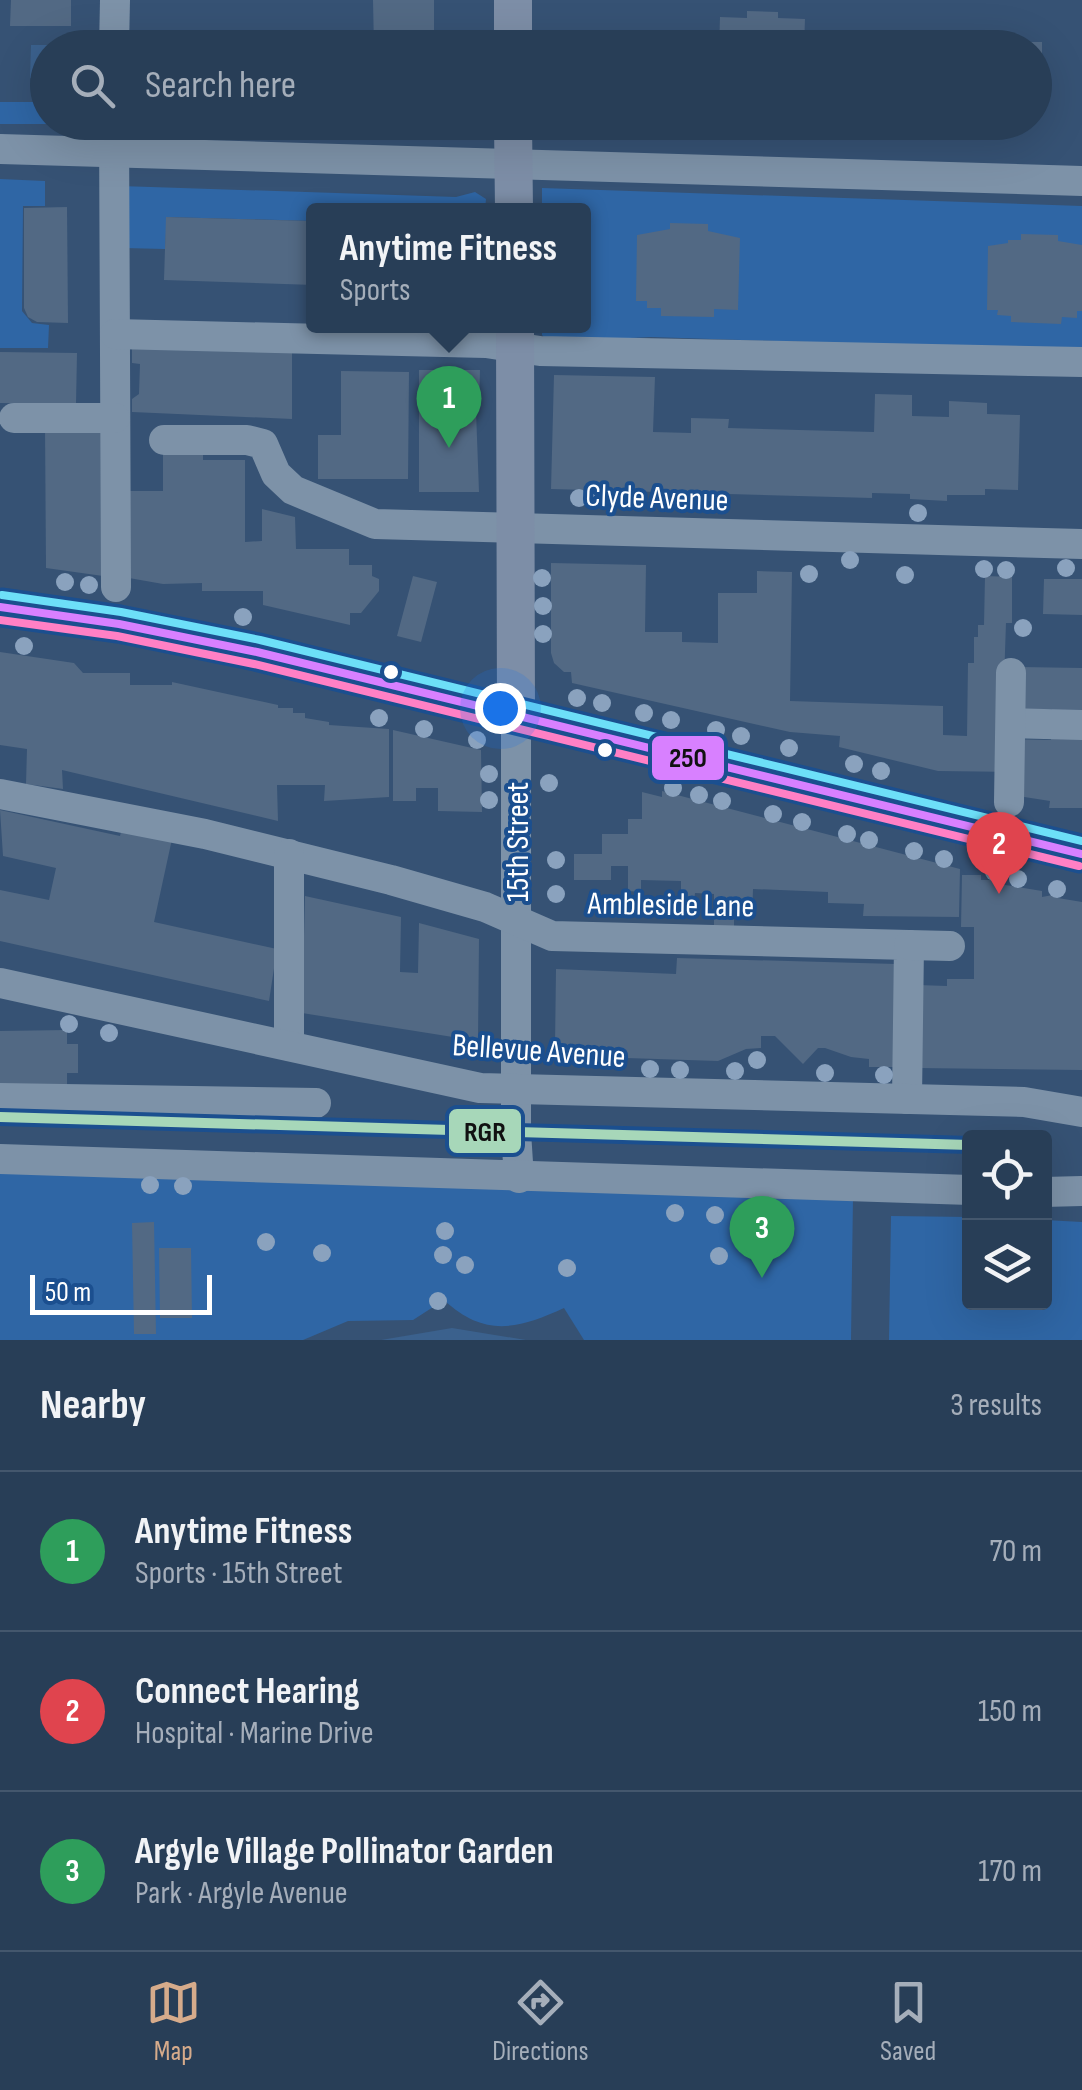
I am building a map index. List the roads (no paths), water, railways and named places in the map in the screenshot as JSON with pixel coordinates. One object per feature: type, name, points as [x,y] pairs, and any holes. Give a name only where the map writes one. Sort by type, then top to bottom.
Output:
[{"type":"main road","points":[[513,0],[513,30]]},
{"type":"main road","points":[[514,140],[514,203]]},
{"type":"main road","name":"15th Street","points":[[515,337],[516,716]]},
{"type":"main road","points":[[0,607],[119,624],[257,652],[1082,854]]},
{"type":"street","points":[[114,30],[115,0]]},
{"type":"street","points":[[0,149],[93,140]]},
{"type":"street","points":[[114,140],[116,587]]},
{"type":"street","points":[[146,140],[514,163],[1082,181]]},
{"type":"street","points":[[114,334],[486,344],[515,337],[540,351],[1082,362]]},
{"type":"street","points":[[14,418],[114,418]]},
{"type":"street","name":"Clyde Avenue","points":[[164,440],[247,440],[263,444],[276,474],[294,490],[364,521],[386,525],[1082,544]]},
{"type":"street","points":[[1010,802],[1011,673]]},
{"type":"street","name":"15th Street","points":[[516,716],[519,1178]]},
{"type":"street","points":[[1010,723],[1082,725]]},
{"type":"street","name":"Ambleside Lane","points":[[0,794],[290,854],[485,907],[552,936],[950,946]]},
{"type":"street","points":[[290,854],[290,1046]]},
{"type":"street","points":[[907,1099],[909,945]]},
{"type":"street","name":"Bellevue Avenue","points":[[0,983],[480,1088],[1024,1102],[1082,1112]]},
{"type":"street","points":[[0,1098],[316,1103]]},
{"type":"street","points":[[0,1159],[962,1190]]},
{"type":"street","points":[[1052,1192],[1082,1192]]},
{"type":"place","name":"Anytime Fitness","points":[[449,448]]},
{"type":"place","name":"Connect Hearing","points":[[999,894]]},
{"type":"place","name":"Argyle Village Pollinator Garden","points":[[762,1278]]}]
